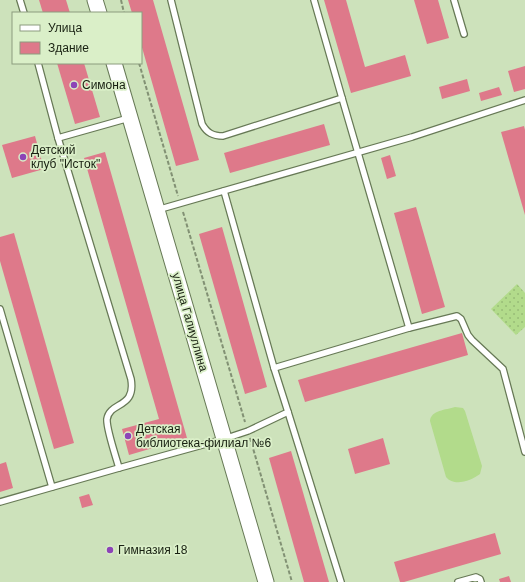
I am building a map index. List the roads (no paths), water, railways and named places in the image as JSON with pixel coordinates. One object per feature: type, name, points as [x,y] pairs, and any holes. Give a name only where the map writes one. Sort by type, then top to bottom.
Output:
[{"type":"street","points":[[95,0],[99,12]]},
{"type":"street","name":"улица Галиуллина","points":[[114,64],[266,582]]},
{"type":"lane","points":[[20,0],[24,12]]},
{"type":"lane","points":[[171,0],[202,124],[205,130],[210,134],[223,136],[342,98]]},
{"type":"lane","points":[[314,0],[409,328]]},
{"type":"lane","points":[[454,0],[464,34]]},
{"type":"lane","points":[[38,64],[58,138],[131,379],[131,394],[128,399],[109,414],[107,419],[119,468]]},
{"type":"lane","points":[[157,210],[412,137],[525,100]]},
{"type":"lane","points":[[58,138],[130,118]]},
{"type":"lane","points":[[224,191],[274,368],[341,582]]},
{"type":"lane","points":[[0,309],[52,487]]},
{"type":"lane","points":[[274,368],[409,328],[457,316],[461,319],[468,335],[472,340],[503,369],[525,452]]},
{"type":"lane","points":[[0,502],[224,439],[248,431],[288,412]]},
{"type":"lane","points":[[458,582],[476,577],[481,582]]},
{"type":"place","name":"Симона","points":[[74,85]]},
{"type":"place","name":"Детский клуб \"Исток\"","points":[[23,157]]},
{"type":"place","name":"Детская библиотека-филиал №6","points":[[128,436]]},
{"type":"place","name":"Гимназия 18","points":[[110,550]]}]
